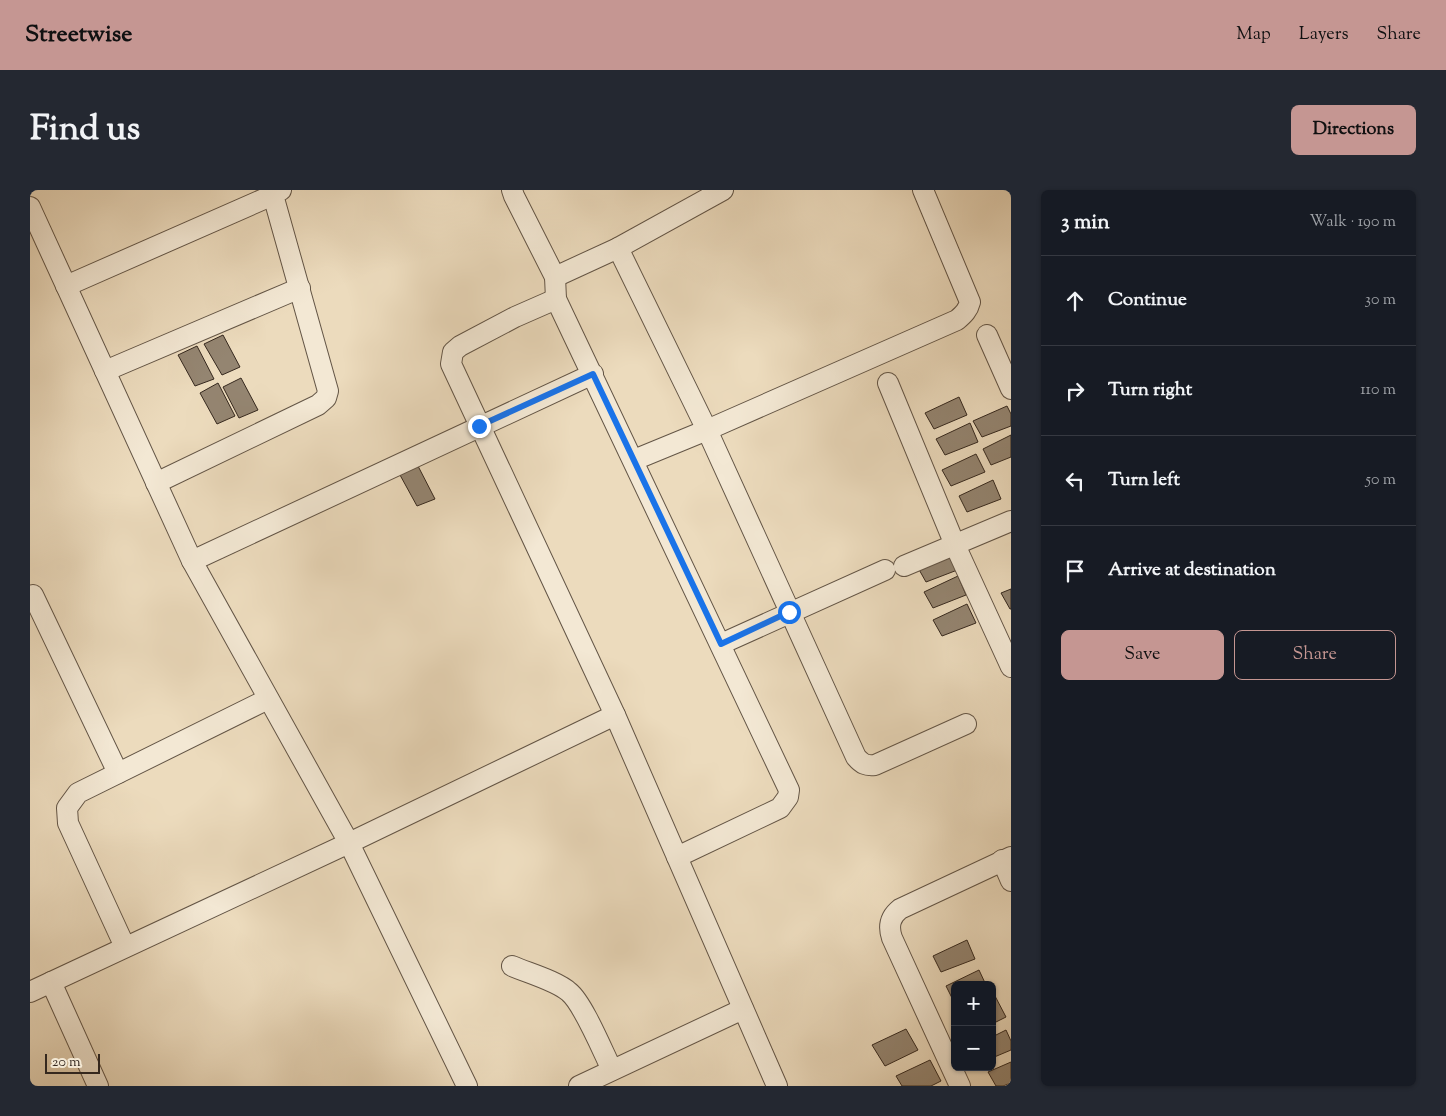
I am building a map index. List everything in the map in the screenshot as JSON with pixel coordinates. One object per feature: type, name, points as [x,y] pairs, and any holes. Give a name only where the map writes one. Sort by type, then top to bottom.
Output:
[{"type":"street","points":[[512,190],[555,277],[556,299],[788,785],[788,797],[780,808],[677,857]]},
{"type":"street","points":[[555,277],[618,248],[723,190]]},
{"type":"street","points":[[634,460],[707,430],[948,324],[964,315],[970,302],[923,190]]},
{"type":"street","points":[[66,286],[277,192],[300,288],[328,391],[326,398],[318,405],[156,483]]},
{"type":"street","points":[[30,207],[192,561],[348,843],[467,1086]]},
{"type":"street","points":[[618,248],[707,430],[856,757],[862,764],[868,766],[875,765],[966,724]]},
{"type":"street","points":[[105,371],[300,288]]},
{"type":"street","points":[[556,299],[515,317],[460,346],[453,352],[451,364],[615,715],[777,1086]]},
{"type":"street","points":[[987,335],[1011,389]]},
{"type":"street","points":[[192,561],[593,374]]},
{"type":"street","points":[[888,383],[955,545],[1011,667]]},
{"type":"street","points":[[721,644],[789,612],[1011,522]]},
{"type":"street","points":[[33,594],[118,773]]},
{"type":"street","points":[[125,947],[68,823],[67,808],[78,793],[268,699]]},
{"type":"street","points":[[30,992],[615,715]]},
{"type":"street","points":[[960,1086],[892,938],[890,921],[900,909],[1006,859],[1011,881]]},
{"type":"street","points":[[512,966],[570,992],[580,1005],[612,1070]]},
{"type":"street","points":[[51,982],[98,1086]]},
{"type":"street","points":[[579,1086],[743,1009]]},
{"type":"building","points":[[223,335],[240,367],[222,375],[204,344]]},
{"type":"building","points":[[197,346],[214,379],[195,386],[178,355]]},
{"type":"building","points":[[241,378],[258,410],[239,418],[223,387]]},
{"type":"building","points":[[218,383],[235,416],[217,424],[200,393]]},
{"type":"building","points":[[959,397],[967,415],[934,429],[925,413]]},
{"type":"building","points":[[1007,406],[1011,414],[1011,426],[982,437],[973,421]]},
{"type":"building","points":[[970,423],[978,442],[945,455],[936,439]]},
{"type":"building","points":[[1011,435],[1011,457],[991,465],[983,449]]},
{"type":"building","points":[[976,454],[985,472],[951,486],[942,470]]},
{"type":"building","points":[[418,466],[435,499],[417,506],[400,475]]},
{"type":"building","points":[[993,480],[1001,499],[967,512],[959,496]]},
{"type":"building","points":[[951,551],[960,569],[926,582],[917,566]]},
{"type":"building","points":[[958,576],[966,595],[933,608],[924,592]]},
{"type":"building","points":[[1011,589],[1011,609],[1010,609],[1001,593]]},
{"type":"building","points":[[967,604],[976,623],[942,636],[933,620]]},
{"type":"building","points":[[967,940],[975,959],[941,972],[933,956]]},
{"type":"building","points":[[979,970],[984,981],[956,981]]},
{"type":"building","points":[[951,984],[951,996],[946,986]]},
{"type":"building","points":[[996,998],[1006,1017],[996,1022]]},
{"type":"building","points":[[906,1029],[918,1050],[885,1066],[872,1045]]},
{"type":"building","points":[[1006,1030],[1011,1041],[1011,1050],[996,1056],[996,1035]]},
{"type":"building","points":[[930,1060],[941,1081],[931,1086],[902,1086],[896,1076]]},
{"type":"building","points":[[1011,1062],[1011,1083],[996,1086],[988,1072],[996,1071],[996,1069]]},
{"type":"route","points":[[479,426],[593,374],[721,644],[789,612]]}]
